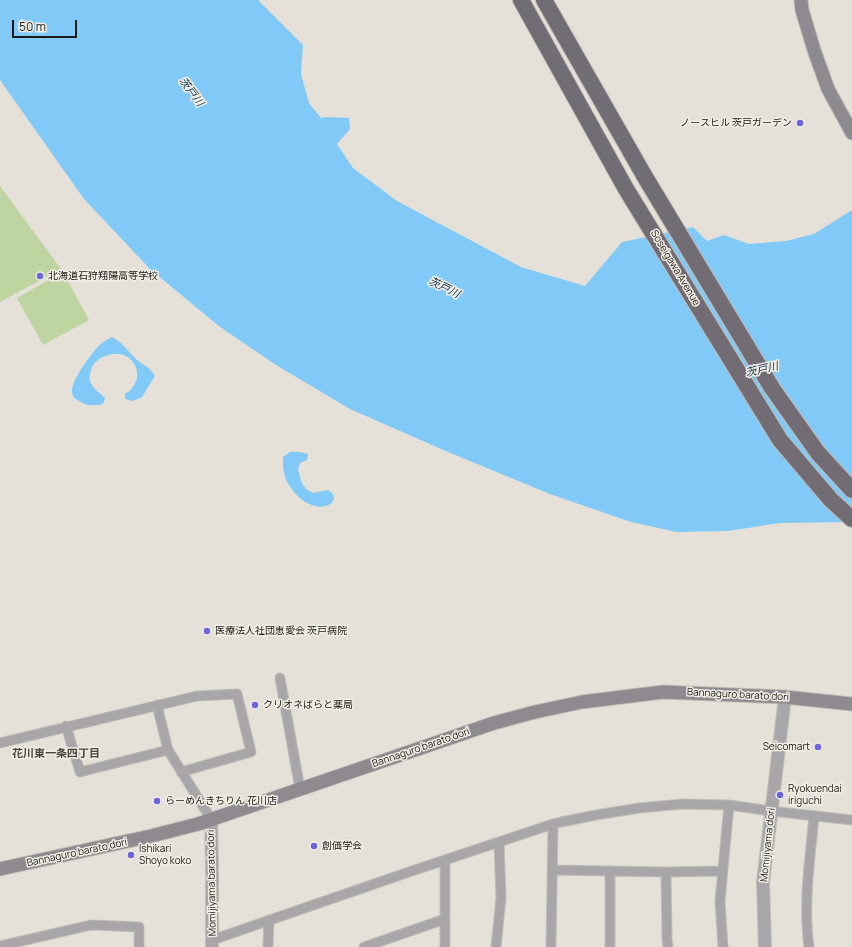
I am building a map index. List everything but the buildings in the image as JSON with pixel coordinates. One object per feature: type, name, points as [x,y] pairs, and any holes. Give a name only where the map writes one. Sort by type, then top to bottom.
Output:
[{"type":"highway","points":[[544,0],[645,177],[772,388],[818,453],[852,490]]},
{"type":"highway","name":"Soseigawa Avenue","points":[[523,1],[626,188],[780,440],[831,500],[852,519]]},
{"type":"main road","points":[[800,0],[814,50],[828,89],[852,133]]},
{"type":"main road","name":"Bannaguro barato dori","points":[[0,869],[151,836],[198,824],[494,723],[582,702],[663,692],[784,696],[852,704]]},
{"type":"street","points":[[280,678],[300,789]]},
{"type":"street","points":[[0,742],[197,696],[237,694],[251,752],[181,772]]},
{"type":"street","name":"Momijiyama dori","points":[[764,947],[764,882],[784,696]]},
{"type":"street","points":[[158,705],[168,750],[211,819]]},
{"type":"street","points":[[66,726],[80,772],[168,750]]},
{"type":"street","points":[[212,944],[269,920],[498,842],[553,824],[596,815],[640,808],[683,804],[729,805],[772,812],[852,820]]},
{"type":"street","points":[[723,947],[720,901],[729,805]]},
{"type":"street","points":[[809,947],[806,902],[814,816]]},
{"type":"street","name":"Momijiyama barato dori","points":[[211,819],[212,944]]},
{"type":"street","points":[[551,947],[553,824]]},
{"type":"street","points":[[496,947],[501,898],[498,842]]},
{"type":"street","points":[[445,860],[445,947]]},
{"type":"street","points":[[552,870],[723,872]]},
{"type":"street","points":[[610,871],[610,947]]},
{"type":"street","points":[[666,872],[668,947]]},
{"type":"street","points":[[364,947],[384,943],[445,919]]},
{"type":"street","points":[[268,947],[269,920]]},
{"type":"street","points":[[0,946],[91,925],[139,927],[139,947]]},
{"type":"green space","points":[[0,186],[61,269],[0,302]]},
{"type":"green space","points":[[63,272],[89,320],[43,345],[17,298]]},
{"type":"water","name":"茨戸川","points":[[0,0],[258,0],[303,45],[301,74],[309,103],[321,118],[349,118],[350,129],[337,144],[353,168],[397,201],[521,267],[585,286],[622,242],[693,227],[707,241],[724,235],[749,244],[786,241],[814,234],[852,210],[852,522],[780,523],[728,531],[677,532],[631,522],[550,494],[448,452],[350,409],[276,365],[220,327],[150,269],[84,199],[0,80]]},
{"type":"water","points":[[112,337],[122,344],[155,376],[142,397],[133,401],[125,399],[125,394],[130,391],[137,380],[136,367],[126,356],[122,354],[112,354],[94,363],[90,376],[90,381],[93,387],[105,398],[103,404],[91,405],[82,403],[75,398],[72,391],[75,380],[93,353],[102,343]]},
{"type":"water","points":[[290,452],[308,454],[307,460],[300,463],[298,469],[301,481],[306,489],[313,493],[328,490],[333,494],[334,499],[331,504],[323,507],[311,505],[301,499],[292,490],[284,474],[283,466],[283,457]]},
{"type":"place","name":"ノースヒル 茨戸ガーデン","points":[[800,123]]},
{"type":"place","name":"北海道石狩翔陽高等学校","points":[[40,276]]},
{"type":"place","name":"医療法人社団恵愛会 茨戸病院","points":[[207,631]]},
{"type":"place","name":"クリオネばらと薬局","points":[[255,705]]},
{"type":"place","name":"Seicomart","points":[[818,747]]},
{"type":"place","name":"Ryokuendai iriguchi","points":[[780,795]]},
{"type":"place","name":"らーめんきちりん 花川店","points":[[157,801]]},
{"type":"place","name":"創価学会","points":[[314,846]]},
{"type":"place","name":"Ishikari Shoyo koko","points":[[131,855]]},
{"type":"district","name":"花川東一条四丁目","points":[[56,754]]}]
